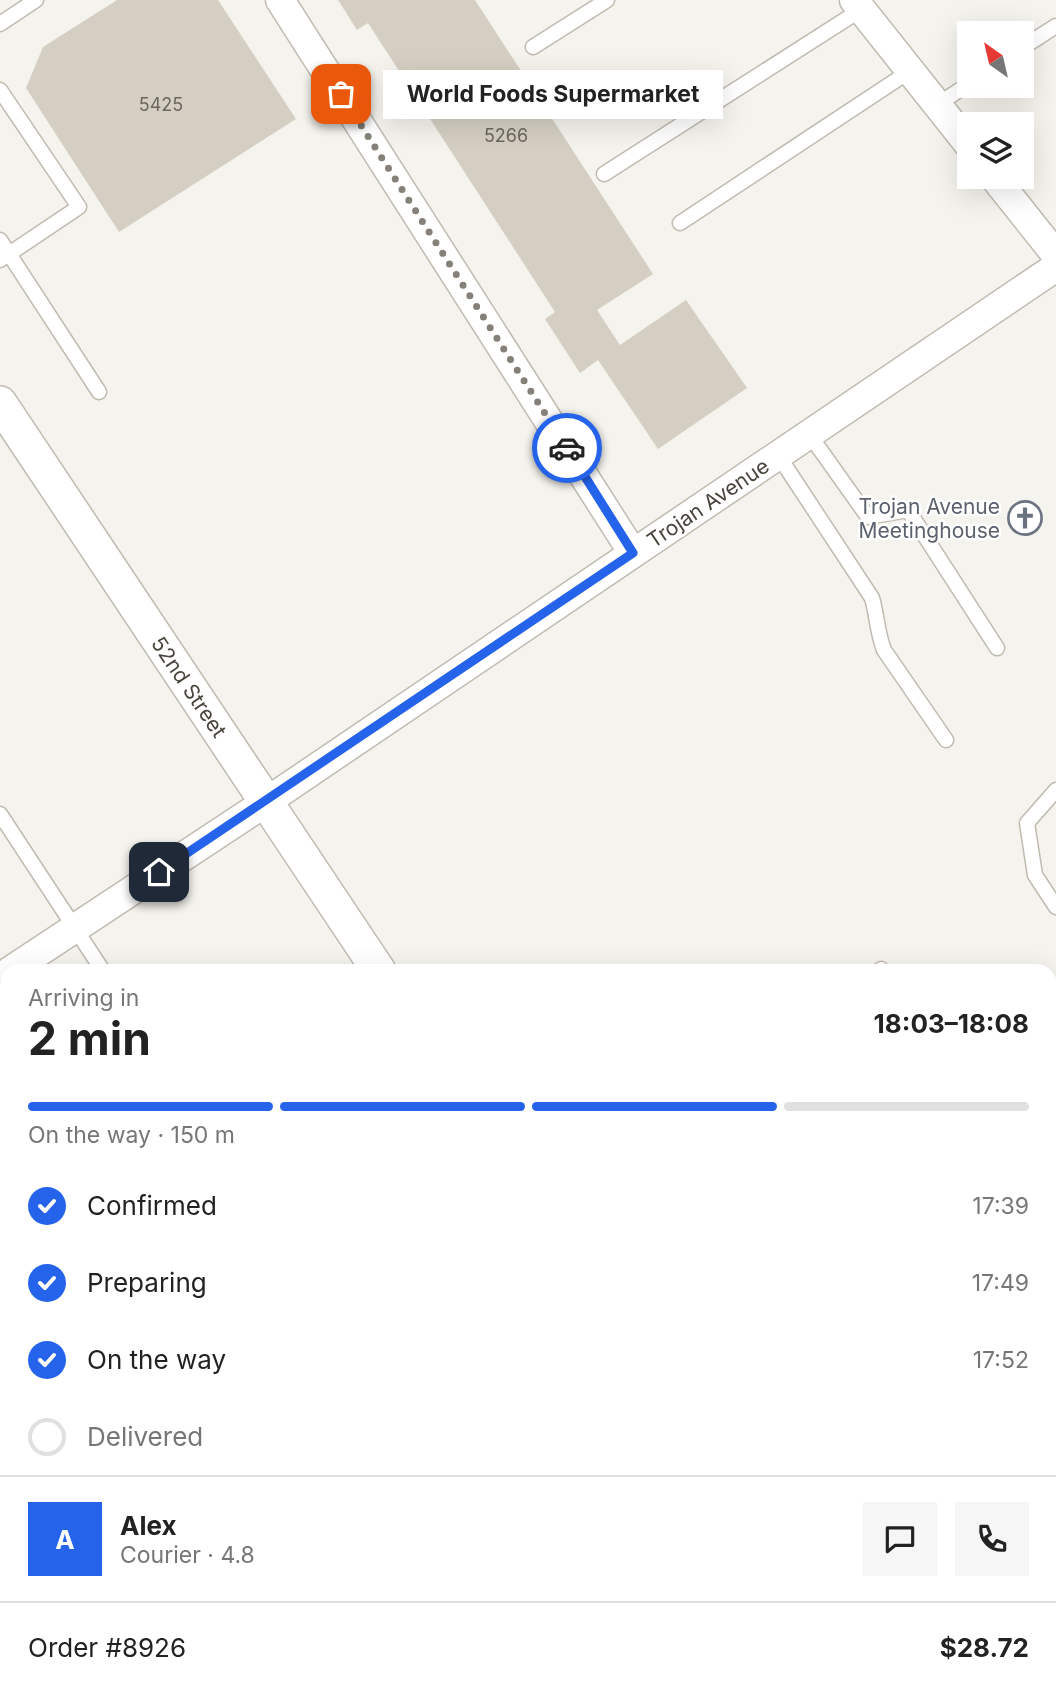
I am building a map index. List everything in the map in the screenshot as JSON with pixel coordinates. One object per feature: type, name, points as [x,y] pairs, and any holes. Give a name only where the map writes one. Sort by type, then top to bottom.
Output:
[{"type":"street","points":[[281,0],[633,553]]},
{"type":"street","points":[[858,4],[957,130]]},
{"type":"street","points":[[1004,189],[1056,255]]},
{"type":"street","name":"Trojan Avenue","points":[[20,964],[266,802],[1056,267]]},
{"type":"street","name":"52nd Street","points":[[0,403],[374,964]]},
{"type":"lane","points":[[0,24],[36,0]]},
{"type":"lane","points":[[533,47],[607,0]]},
{"type":"lane","points":[[604,174],[858,4]]},
{"type":"lane","points":[[1034,40],[1056,26]]},
{"type":"lane","points":[[680,223],[910,71]]},
{"type":"lane","points":[[0,90],[79,208],[5,257]]},
{"type":"lane","points":[[937,105],[957,92]]},
{"type":"lane","points":[[0,240],[5,257],[99,392]]},
{"type":"lane","points":[[809,434],[868,517],[908,510],[998,648]]},
{"type":"lane","points":[[778,455],[872,598],[877,613],[878,635],[884,650],[946,740]]},
{"type":"lane","points":[[1056,790],[1027,823],[1035,875],[1056,906]]},
{"type":"lane","points":[[0,814],[98,964]]},
{"type":"building","points":[[117,0],[218,0],[296,119],[119,232],[26,88],[43,47]]},
{"type":"building","points":[[338,0],[475,0],[653,274],[597,310],[620,345],[686,300],[747,388],[658,449],[598,360],[580,373],[545,319],[555,312],[368,23],[357,30]]},
{"type":"way so far","points":[[341,94],[567,448]]},
{"type":"place","name":"World Foods Supermarket","points":[[341,94]]},
{"type":"place","name":"Trojan Avenue Meetinghouse","points":[[1025,518]]},
{"type":"route","points":[[159,872],[633,553],[567,448]]}]
